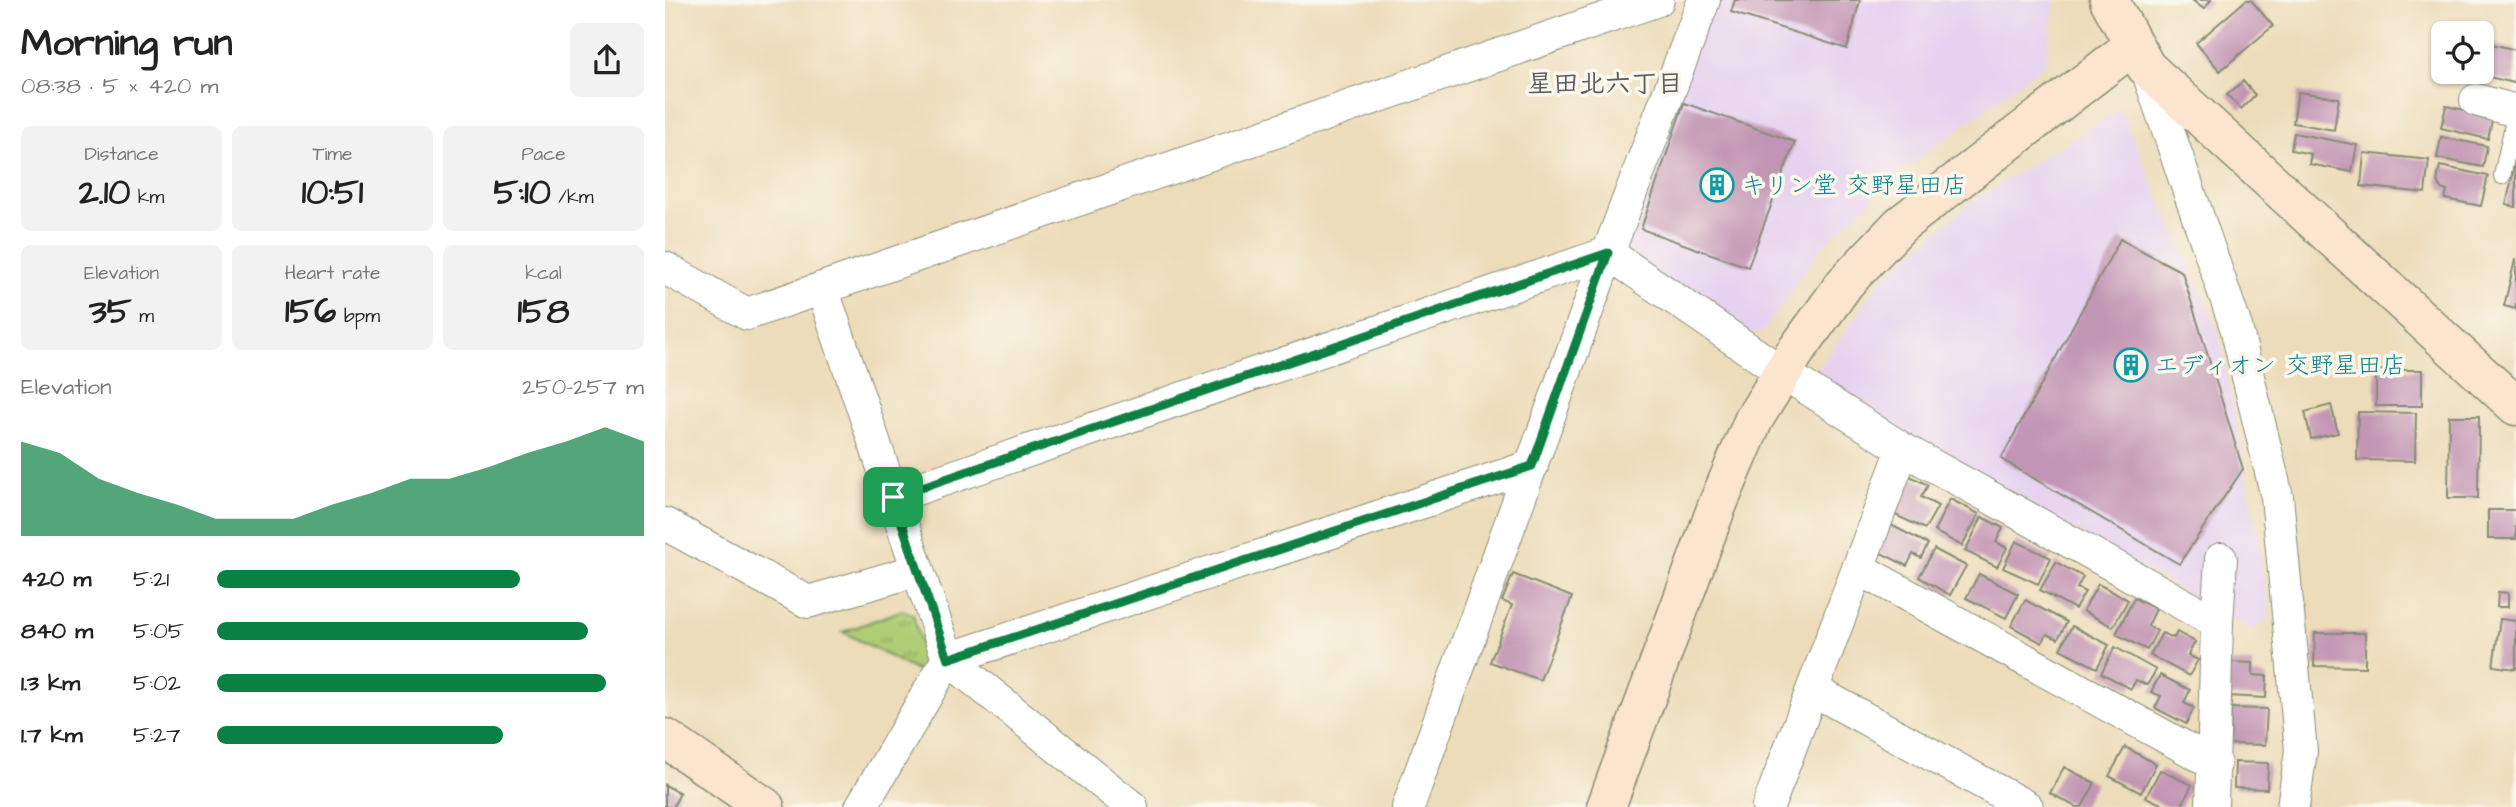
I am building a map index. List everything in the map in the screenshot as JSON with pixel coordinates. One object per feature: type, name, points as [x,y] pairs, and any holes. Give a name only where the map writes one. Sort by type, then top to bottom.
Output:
[{"type":"street","points":[[665,268],[747,314],[1658,0]]},
{"type":"street","points":[[1419,804],[1532,466],[1608,253],[1704,0]]},
{"type":"street","points":[[2109,0],[2140,56],[2236,327],[2277,497],[2301,751],[2293,807]]},
{"type":"street","points":[[1606,807],[1717,506],[1754,419],[1845,283],[1900,225],[2140,56]]},
{"type":"street","points":[[2140,56],[2516,406]]},
{"type":"street","points":[[2476,100],[2516,111]]},
{"type":"street","points":[[893,497],[1608,253]]},
{"type":"street","points":[[1608,253],[1783,373],[1903,449],[2217,622]]},
{"type":"street","points":[[822,288],[948,659],[1132,807]]},
{"type":"street","points":[[1769,807],[1903,449]]},
{"type":"street","points":[[861,807],[948,659],[1532,466]]},
{"type":"street","points":[[665,524],[808,602],[918,570]]},
{"type":"street","points":[[2212,807],[2221,559]]},
{"type":"street","points":[[1858,568],[2215,764]]},
{"type":"street","points":[[1812,690],[2027,807]]},
{"type":"street","points":[[665,738],[765,807]]},
{"type":"lane","points":[[2502,176],[2516,111]]},
{"type":"shaded area","points":[[1707,0],[2055,0],[2046,63],[1905,169],[1821,247],[1763,332],[1743,335],[1635,260],[1622,241]]},
{"type":"shaded area","points":[[2120,109],[2219,334],[2258,537],[2270,618],[2252,630],[1828,392],[1818,369],[1883,278],[1967,205]]},
{"type":"green space","points":[[902,610],[913,614],[930,678],[843,632]]},
{"type":"building","points":[[1735,0],[1860,0],[1847,49],[1731,12]]},
{"type":"building","points":[[2192,0],[2211,0],[2204,9]]},
{"type":"building","points":[[2246,0],[2251,0],[2273,26],[2220,71],[2196,43]]},
{"type":"building","points":[[2494,44],[2516,50],[2514,83],[2494,78]]},
{"type":"building","points":[[2243,81],[2255,95],[2241,109],[2227,95]]},
{"type":"building","points":[[2298,92],[2339,98],[2334,130],[2293,123]]},
{"type":"building","name":"キリン堂 交野星田店","points":[[1684,103],[1795,142],[1748,267],[1641,229]]},
{"type":"building","points":[[2446,106],[2493,116],[2488,139],[2441,128]]},
{"type":"building","points":[[2294,133],[2357,145],[2352,172],[2309,164],[2311,154],[2291,150]]},
{"type":"building","points":[[2441,137],[2487,146],[2483,167],[2437,158]]},
{"type":"building","points":[[2364,153],[2429,160],[2425,193],[2361,186]]},
{"type":"building","points":[[2516,164],[2516,207],[2506,205]]},
{"type":"building","points":[[2440,166],[2488,176],[2481,206],[2445,199],[2447,191],[2441,189],[2437,181]]},
{"type":"building","name":"エディオン 交野星田店","points":[[2120,239],[2182,272],[2243,469],[2179,564],[2001,459]]},
{"type":"building","points":[[2516,260],[2516,309],[2504,306]]},
{"type":"building","points":[[2376,370],[2422,370],[2422,406],[2376,406]]},
{"type":"building","points":[[2331,405],[2338,433],[2311,439],[2305,412]]},
{"type":"building","points":[[2358,412],[2416,413],[2415,461],[2357,460]]},
{"type":"building","points":[[2449,416],[2479,416],[2478,498],[2448,498]]},
{"type":"building","points":[[1908,475],[1928,485],[1921,497],[1938,506],[1925,529],[1889,512]]},
{"type":"building","points":[[1950,499],[1979,514],[1962,546],[1934,531]]},
{"type":"building","points":[[2488,510],[2516,510],[2516,539],[2488,539]]},
{"type":"building","points":[[1982,517],[2003,528],[1996,542],[2007,548],[1997,567],[1965,551]]},
{"type":"building","points":[[1887,523],[1928,544],[1921,558],[1913,554],[1907,566],[1873,549]]},
{"type":"building","points":[[2016,541],[2051,558],[2038,584],[2003,568]]},
{"type":"building","points":[[1934,549],[1966,566],[1950,595],[1919,577]]},
{"type":"building","points":[[2056,562],[2083,577],[2077,588],[2085,592],[2075,609],[2040,590]]},
{"type":"building","points":[[1513,574],[1572,597],[1540,680],[1490,662],[1512,605],[1502,601]]},
{"type":"building","points":[[1979,574],[2018,594],[2006,618],[1966,598]]},
{"type":"building","points":[[2098,584],[2128,600],[2113,627],[2083,611]]},
{"type":"building","points":[[2498,592],[2508,593],[2508,607],[2497,607]]},
{"type":"building","points":[[2134,598],[2156,609],[2148,626],[2157,631],[2147,650],[2116,634]]},
{"type":"building","points":[[2025,600],[2067,622],[2058,639],[2047,634],[2042,643],[2011,626]]},
{"type":"building","points":[[2500,619],[2516,621],[2516,669],[2493,666]]},
{"type":"building","points":[[2072,626],[2109,645],[2097,668],[2060,649]]},
{"type":"building","points":[[2177,632],[2195,642],[2188,655],[2198,660],[2189,676],[2150,655],[2162,633],[2174,638]]},
{"type":"building","points":[[2315,633],[2365,633],[2365,667],[2314,666]]},
{"type":"building","points":[[2115,647],[2156,670],[2147,685],[2136,680],[2131,689],[2101,673]]},
{"type":"building","points":[[2229,662],[2253,663],[2253,675],[2267,676],[2266,698],[2227,696]]},
{"type":"building","points":[[2160,675],[2190,690],[2184,703],[2194,708],[2186,724],[2155,708],[2161,696],[2151,692]]},
{"type":"building","points":[[2231,708],[2267,709],[2265,745],[2230,744]]},
{"type":"building","points":[[2125,747],[2156,764],[2141,793],[2109,776]]},
{"type":"building","points":[[2235,762],[2268,763],[2267,789],[2234,788]]},
{"type":"building","points":[[2064,767],[2095,783],[2082,807],[2076,807],[2050,793]]},
{"type":"building","points":[[2160,770],[2192,785],[2181,807],[2167,807],[2146,797]]},
{"type":"building","points":[[665,785],[680,793],[673,807],[665,807]]},
{"type":"place","name":"キリン堂 交野星田店","points":[[1717,185]]},
{"type":"place","name":"エディオン 交野星田店","points":[[2131,365]]},
{"type":"district","name":"星田北六丁目","points":[[1605,83]]},
{"type":"route","points":[[1608,253],[1532,466],[948,659],[893,497],[1608,253]]}]
